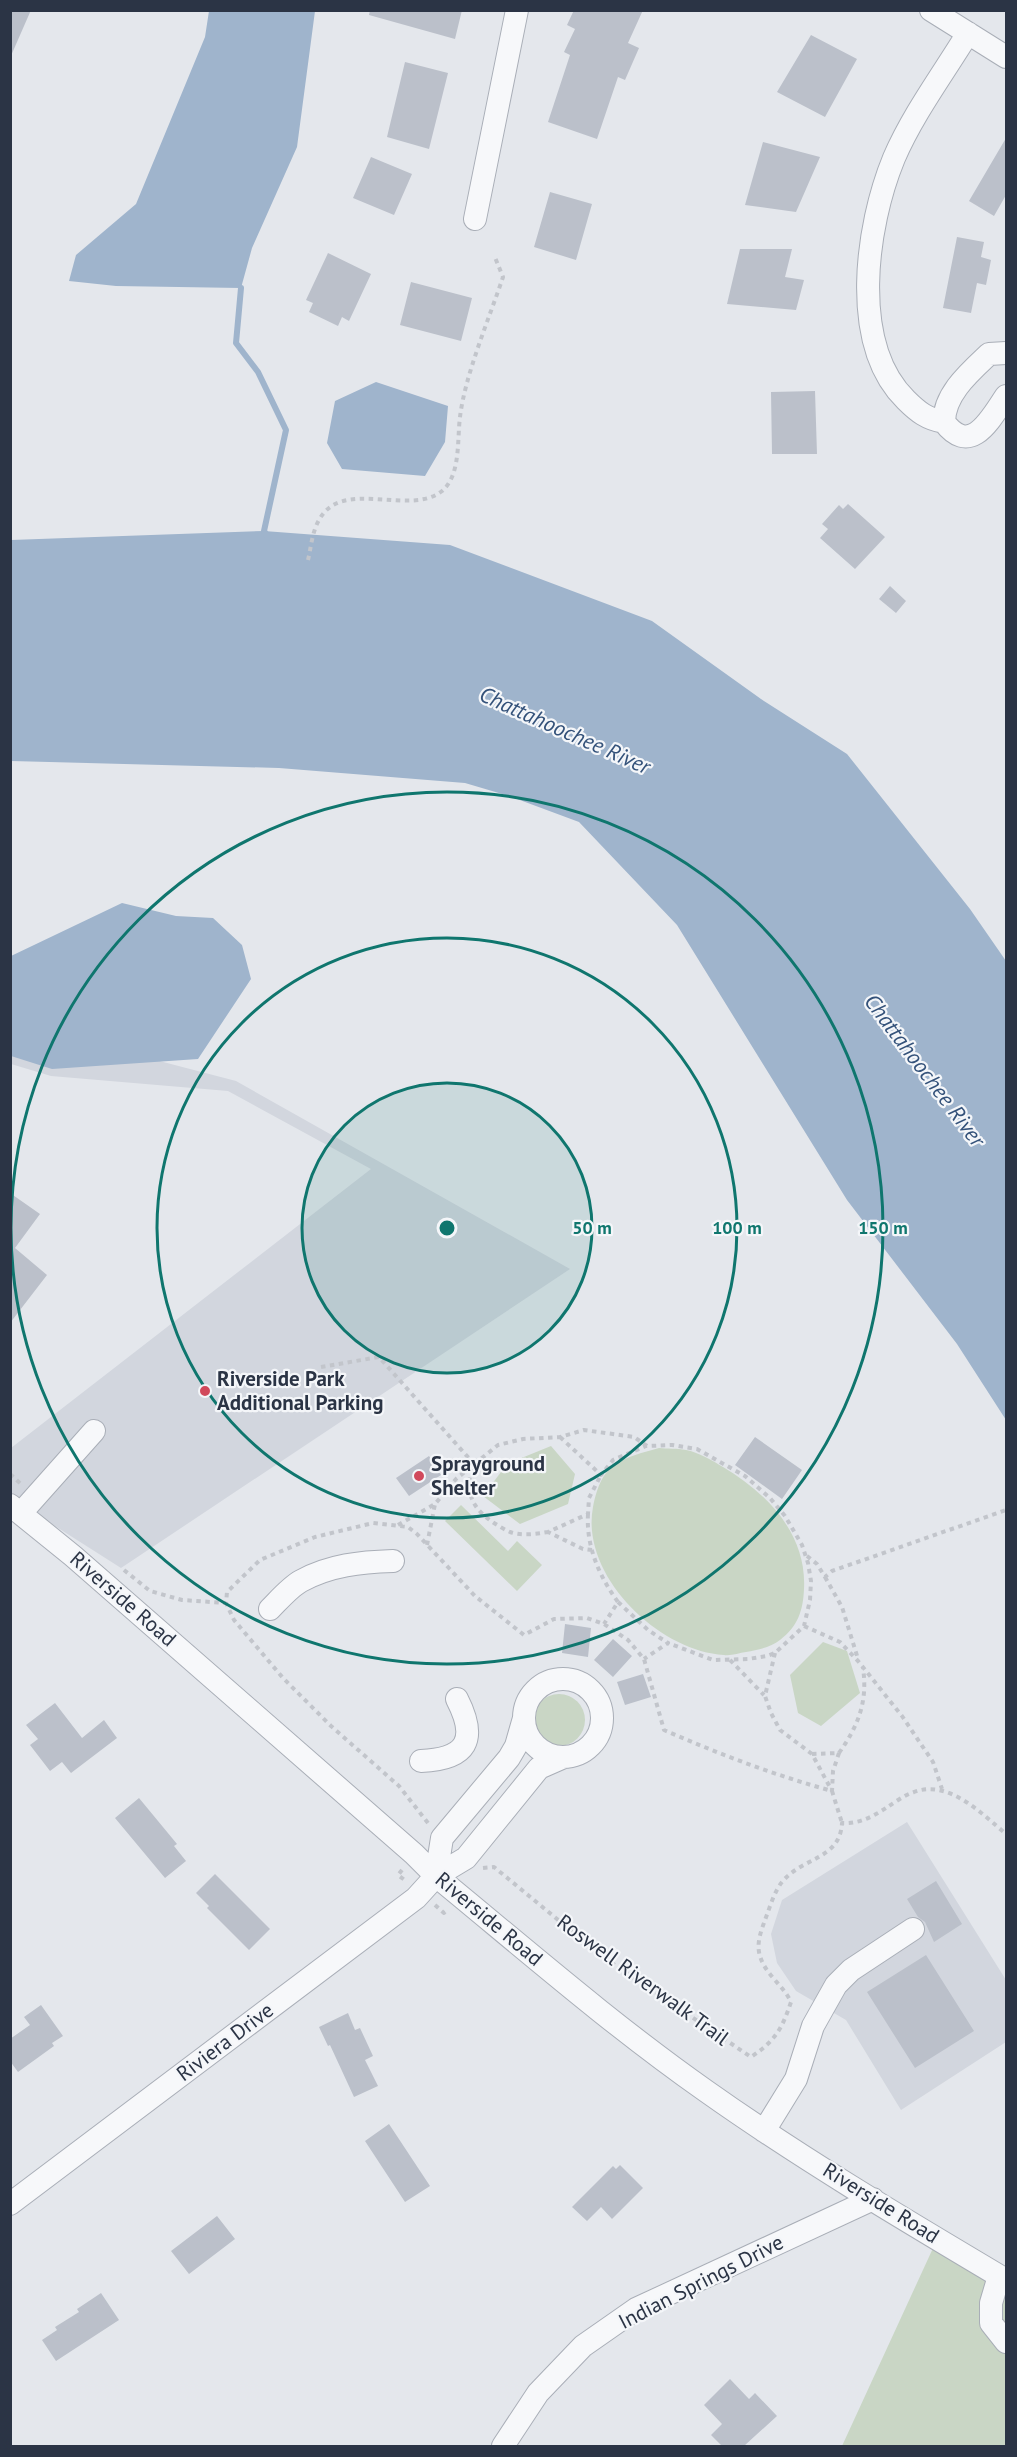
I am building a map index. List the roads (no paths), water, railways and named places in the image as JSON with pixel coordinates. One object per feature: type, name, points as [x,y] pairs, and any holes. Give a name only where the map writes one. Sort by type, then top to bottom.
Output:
[{"type":"street","points":[[475,219],[517,10]]},
{"type":"street","points":[[931,10],[1006,57]]},
{"type":"street","points":[[968,33],[911,125],[894,159],[877,210],[869,264],[871,329],[881,366],[897,391],[919,413],[931,420],[944,422],[951,432],[959,436],[969,437],[980,432],[1006,396]]},
{"type":"street","points":[[944,422],[948,402],[966,376],[989,354],[1006,353]]},
{"type":"street","points":[[22,1505],[94,1431]]},
{"type":"street","name":"Riverside Road","points":[[22,1505],[73,1556],[414,1854],[436,1876],[648,2047],[764,2131],[1003,2278]]},
{"type":"street","points":[[270,1609],[299,1581],[332,1578],[356,1562],[393,1561]]},
{"type":"street","points":[[436,1876],[442,1838],[516,1746],[527,1702],[537,1688],[551,1680],[566,1678],[582,1682],[594,1692],[601,1706],[603,1722],[590,1748],[577,1755],[564,1757],[549,1755],[537,1748],[527,1734],[524,1718]]},
{"type":"street","points":[[421,1761],[444,1760],[460,1752],[468,1736],[467,1718],[457,1699]]},
{"type":"street","name":"Riviera Drive","points":[[10,2204],[416,1898],[436,1876],[466,1858],[532,1775],[548,1762],[564,1757]]},
{"type":"street","points":[[764,2131],[796,2079],[813,2026],[836,1985],[851,1970],[913,1929]]},
{"type":"street","name":"Indian Springs Drive","points":[[503,2446],[538,2393],[583,2346],[636,2309],[873,2199]]},
{"type":"street","points":[[1003,2278],[991,2303],[991,2324],[1006,2342]]},
{"type":"water","points":[[209,11],[315,11],[297,147],[252,248],[241,288],[116,286],[69,281],[76,255],[136,204],[205,37]]},
{"type":"water","points":[[376,382],[448,406],[445,442],[425,476],[342,469],[327,443],[335,401]]},
{"type":"water","name":"Chattahoochee River","points":[[264,531],[450,545],[652,621],[761,699],[847,754],[970,909],[1006,961],[1006,1420],[957,1344],[847,1200],[677,925],[579,822],[509,796],[465,783],[279,768],[11,761],[11,540]]},
{"type":"water","points":[[122,903],[176,916],[213,918],[242,945],[251,979],[198,1059],[52,1069],[11,1056],[11,956]]},
{"type":"waterway","points":[[241,288],[236,343],[258,372],[286,430],[264,531],[268,537]]},
{"type":"place","name":"Riverside Park Additional Parking","points":[[205,1391]]},
{"type":"place","name":"Sprayground Shelter","points":[[419,1476]]}]
